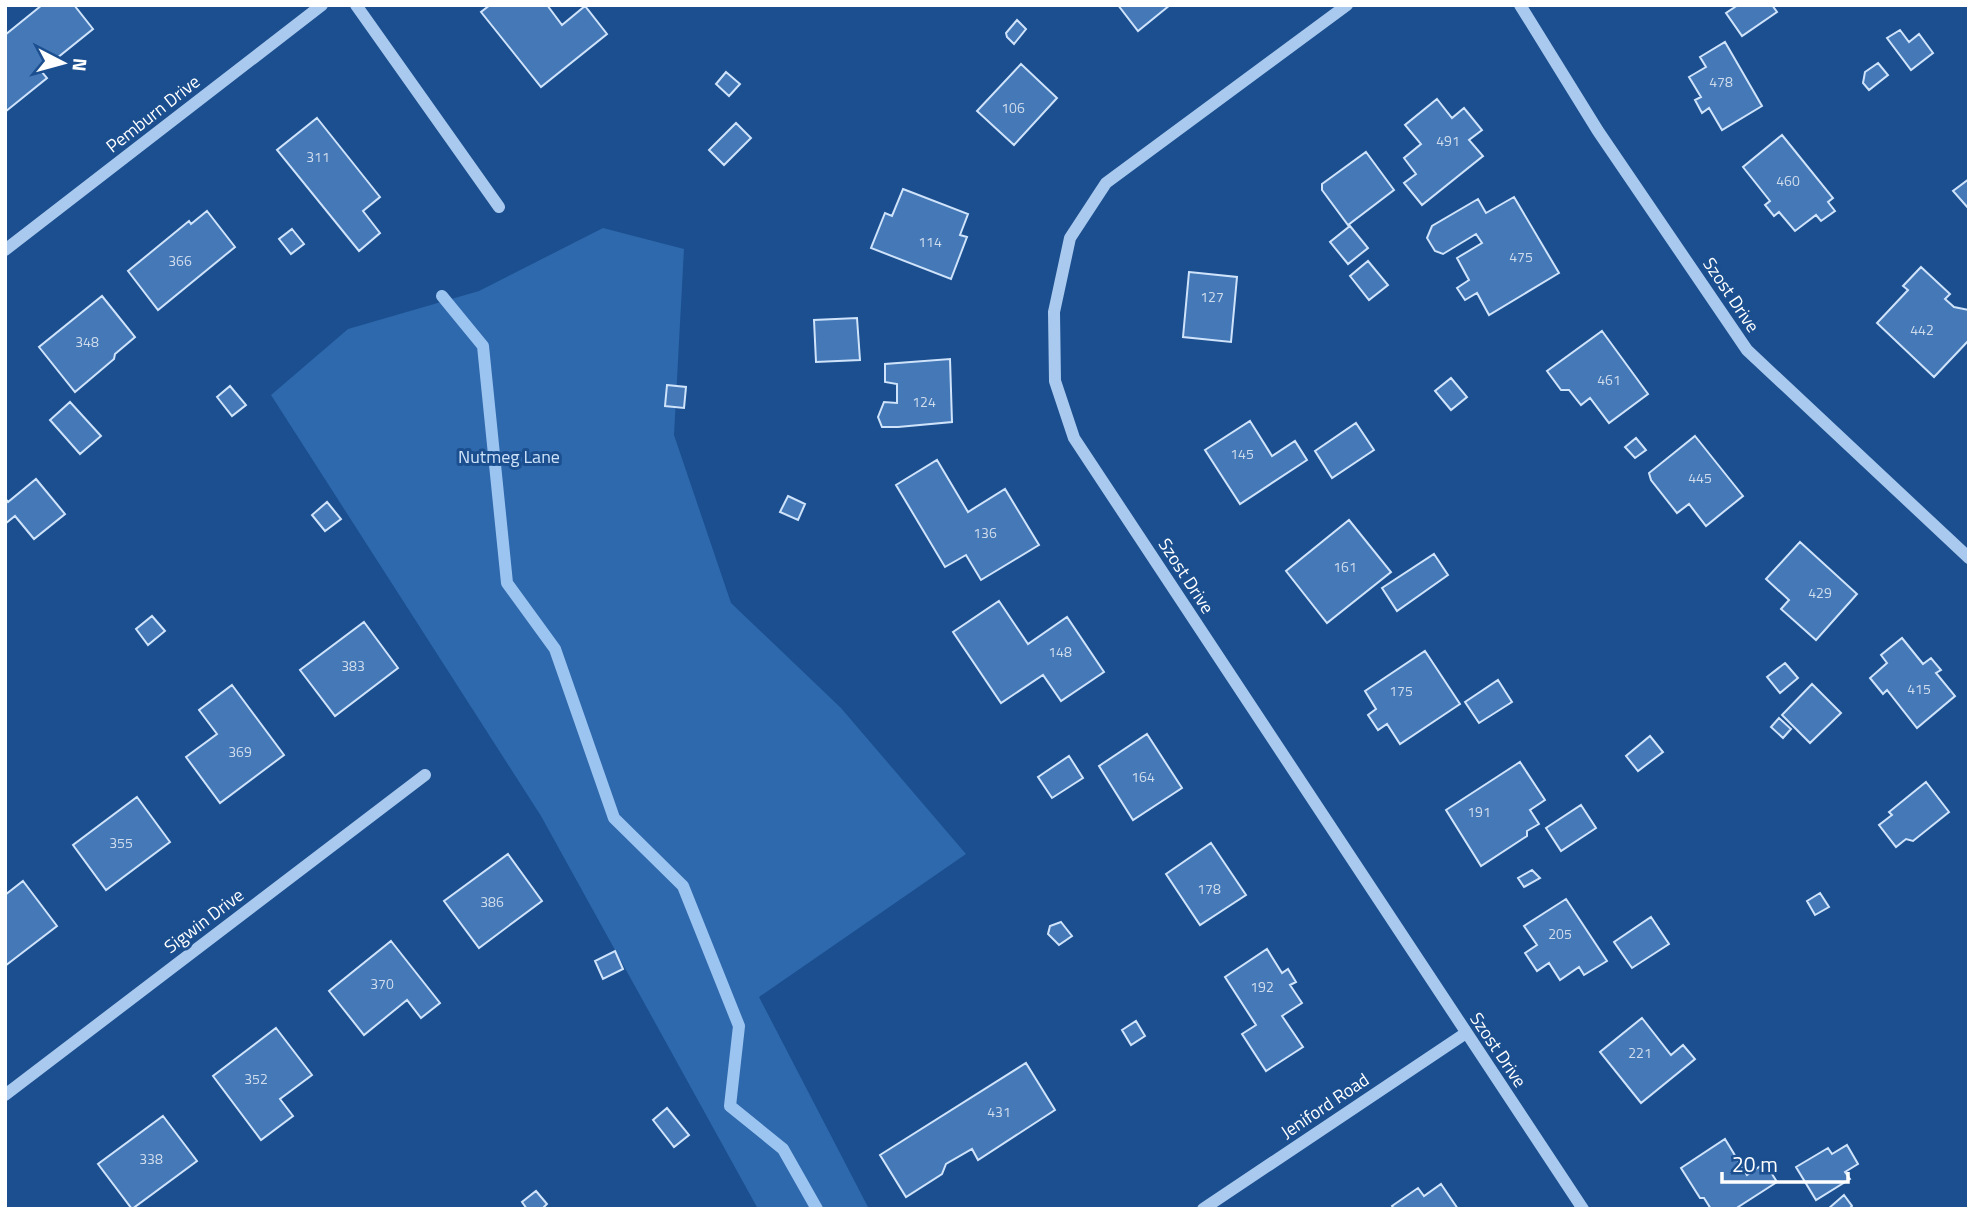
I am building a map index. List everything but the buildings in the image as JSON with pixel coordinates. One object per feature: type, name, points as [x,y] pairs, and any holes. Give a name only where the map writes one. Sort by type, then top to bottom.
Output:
[{"type":"street","name":"Pemburn Drive","points":[[5,250],[322,5]]},
{"type":"street","points":[[356,5],[499,207]]},
{"type":"street","name":"Szost Drive","points":[[1347,5],[1105,183],[1070,238],[1054,312],[1055,381],[1074,438],[1583,1209]]},
{"type":"street","name":"Szost Drive","points":[[1520,5],[1598,131],[1747,350],[1969,558]]},
{"type":"street","name":"Sigwin Drive","points":[[5,1095],[425,775]]},
{"type":"street","name":"Jeniford Road","points":[[1203,1209],[1466,1033]]},
{"type":"green space","name":"Nutmeg Lane","points":[[603,228],[684,249],[674,435],[731,603],[841,708],[966,854],[759,997],[869,1209],[758,1209],[541,816],[271,395],[348,329],[479,291]]},
{"type":"waterway","points":[[442,296],[483,346],[507,583],[555,649],[614,818],[683,886],[739,1026],[730,1106],[783,1149],[817,1209]]}]
